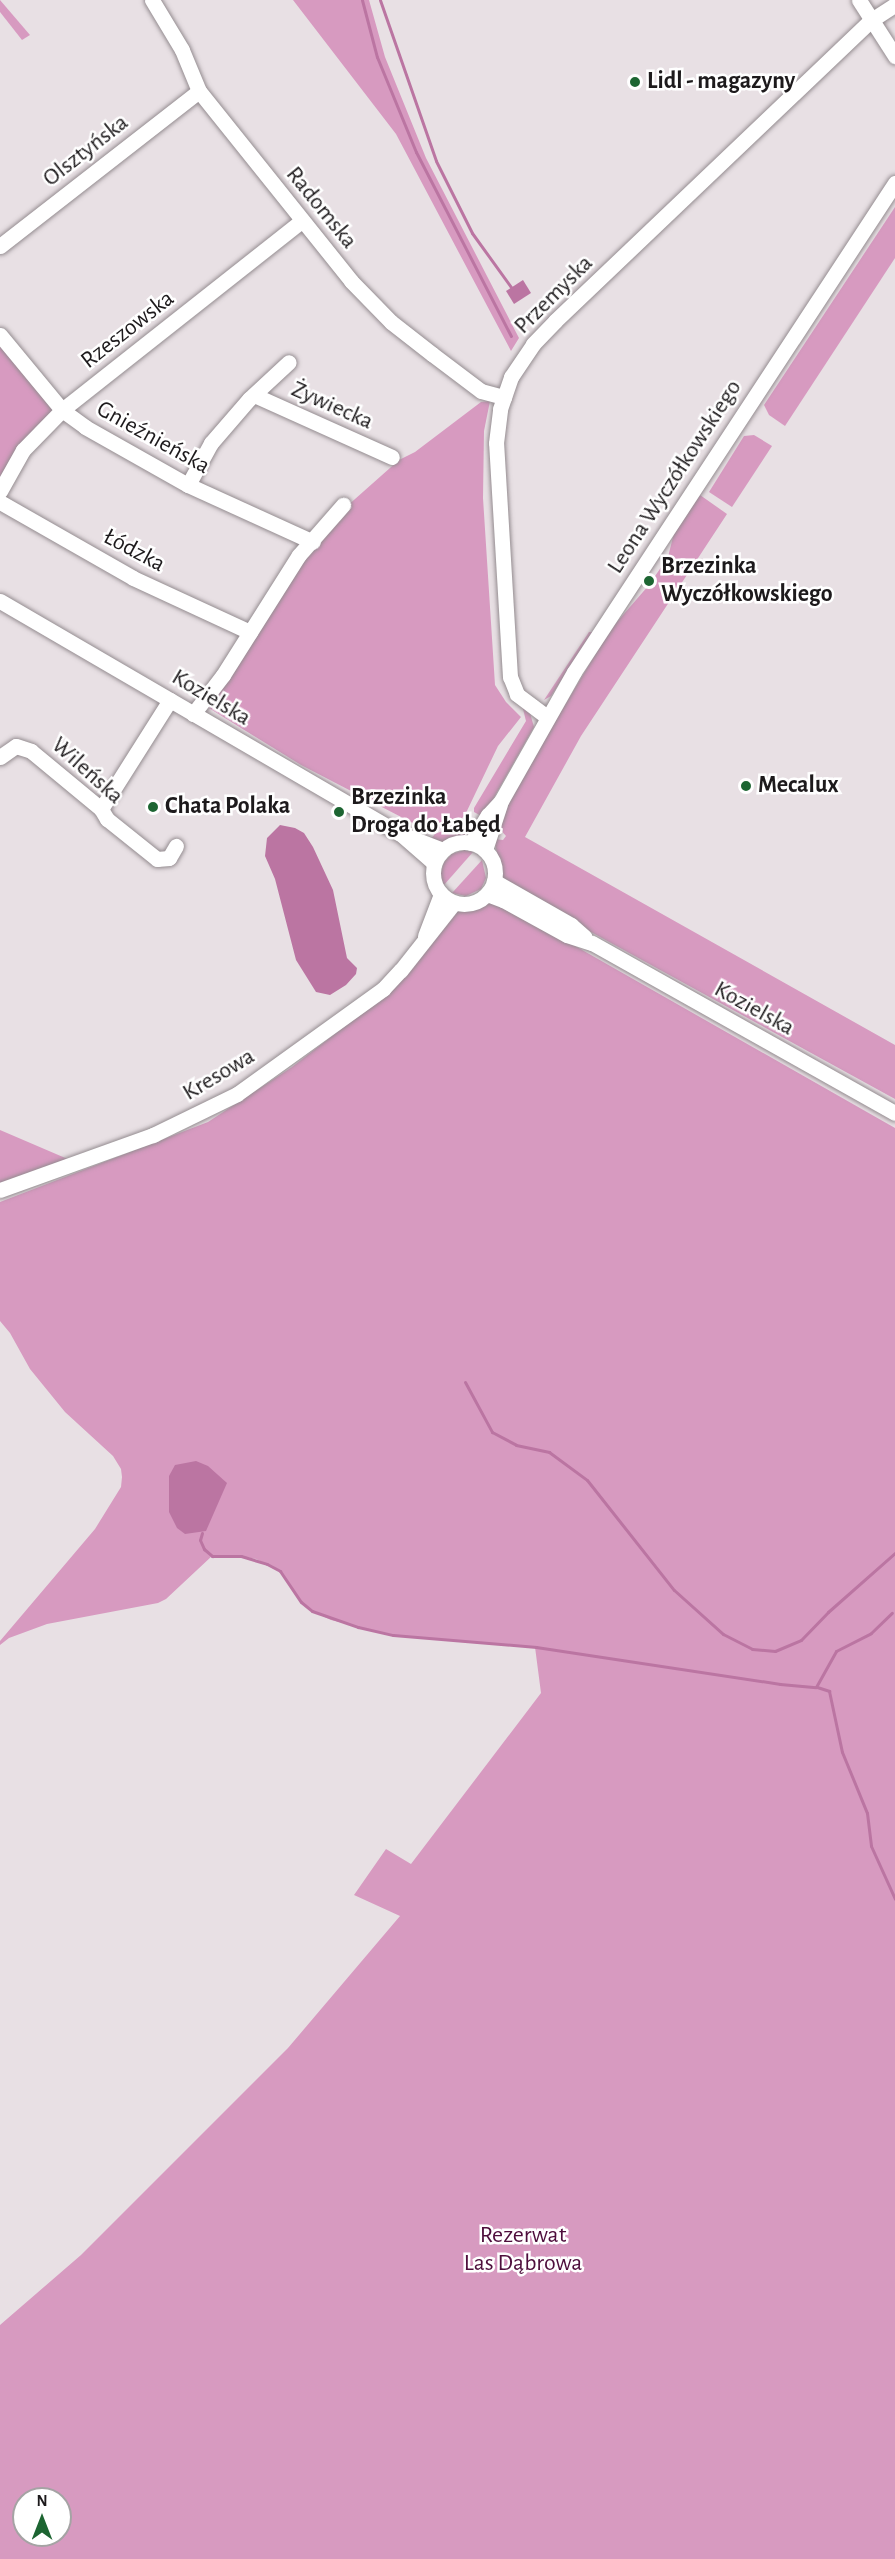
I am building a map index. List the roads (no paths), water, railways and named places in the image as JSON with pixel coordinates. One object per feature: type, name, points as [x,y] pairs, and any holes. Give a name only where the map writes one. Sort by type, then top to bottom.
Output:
[{"type":"street","name":"Radomska","points":[[152,0],[182,50],[199,91],[351,281],[391,322],[481,391],[504,397]]},
{"type":"street","points":[[858,0],[895,56]]},
{"type":"street","name":"Przemyska","points":[[547,717],[517,694],[510,677],[496,450],[497,429],[504,397],[521,360],[555,321],[870,21],[895,5]]},
{"type":"street","name":"Olsztyńska","points":[[0,246],[199,91]]},
{"type":"street","name":"Leona Wyczółkowskiego","points":[[471,843],[501,801],[547,717],[895,183]]},
{"type":"street","name":"Rzeszowska","points":[[0,491],[23,450],[63,410],[301,221]]},
{"type":"street","name":"Gnieźnieńska","points":[[0,335],[63,410],[120,448],[188,485],[313,542]]},
{"type":"street","name":"Żywiecka","points":[[188,485],[211,443],[254,395],[289,362]]},
{"type":"street","name":"Żywiecka","points":[[254,395],[392,457]]},
{"type":"street","name":"Łódzka","points":[[0,502],[133,578],[250,632]]},
{"type":"street","points":[[193,714],[223,675],[299,555],[313,542],[343,505]]},
{"type":"street","name":"Kozielska","points":[[0,601],[399,832],[443,850]]},
{"type":"street","points":[[101,809],[170,700]]},
{"type":"street","name":"Wileńska","points":[[0,757],[12,747],[22,747],[31,751],[101,809],[106,819],[157,859],[169,858],[177,846]]},
{"type":"street","name":"Leona Wyczółkowskiego","points":[[485,850],[501,801]]},
{"type":"street","name":"Kozielska","points":[[399,832],[434,863]]},
{"type":"street","points":[[456,843],[471,843],[485,850],[495,867],[490,888],[474,903],[454,903],[441,894],[434,880],[434,863],[443,850],[456,843]]},
{"type":"street","name":"Kozielska","points":[[490,888],[503,900],[567,935],[592,943],[892,1110]]},
{"type":"street","name":"Kresowa","points":[[424,939],[429,920],[441,894]]},
{"type":"street","name":"Kresowa","points":[[0,1190],[153,1135],[229,1098],[383,989],[402,970],[454,903]]},
{"type":"waterway","points":[[362,0],[377,57],[416,152],[511,336]]},
{"type":"waterway","points":[[380,0],[436,161],[472,233],[511,287]]},
{"type":"waterway","points":[[465,1382],[492,1432],[516,1445],[549,1452],[587,1480],[674,1590],[723,1634],[752,1649],[775,1651],[801,1640],[828,1612],[895,1553]]},
{"type":"waterway","points":[[202,1533],[200,1540],[204,1549],[212,1556],[241,1556],[267,1564],[280,1571],[301,1602],[312,1611],[358,1627],[393,1635],[536,1647],[780,1684],[816,1687],[836,1651],[871,1633],[892,1613]]},
{"type":"waterway","points":[[817,1687],[829,1691],[842,1752],[867,1813],[871,1846],[895,1899]]},
{"type":"place","name":"Lidl - magazyny","points":[[635,82]]},
{"type":"place","name":"Brzezinka Wyczółkowskiego","points":[[649,581]]},
{"type":"place","name":"Mecalux","points":[[746,786]]},
{"type":"place","name":"Chata Polaka","points":[[153,807]]},
{"type":"place","name":"Brzezinka Droga do Łabęd","points":[[339,812]]},
{"type":"park label","name":"Rezerwat Las Dąbrowa","points":[[523,2250]]}]
